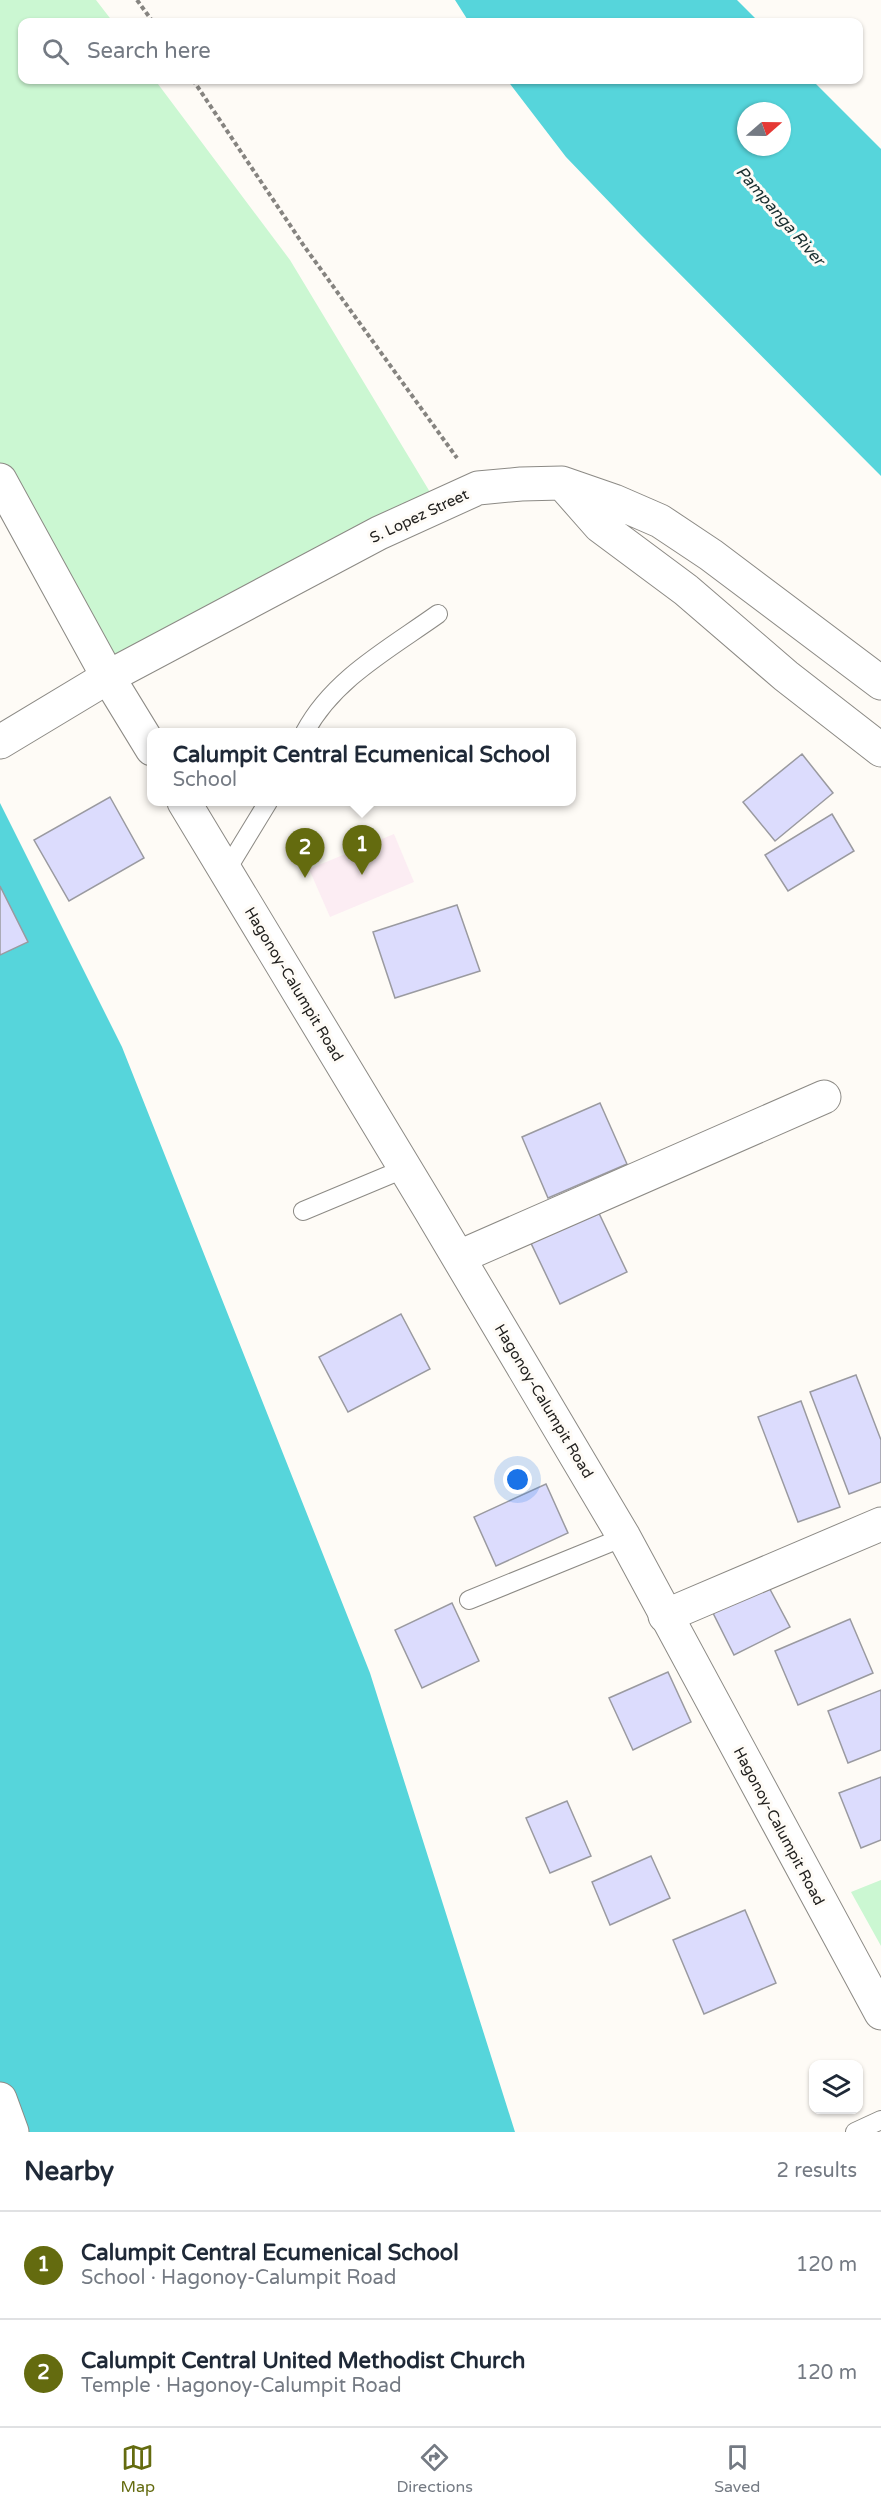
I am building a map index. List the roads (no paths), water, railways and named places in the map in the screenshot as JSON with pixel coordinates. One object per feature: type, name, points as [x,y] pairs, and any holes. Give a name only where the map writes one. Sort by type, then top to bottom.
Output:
[{"type":"street","points":[[0,480],[108,676],[147,741]]},
{"type":"street","points":[[562,483],[614,501],[660,521],[711,555],[881,683]]},
{"type":"street","points":[[562,483],[600,526],[686,590],[786,676],[881,750]]},
{"type":"street","name":"S. Lopez Street","points":[[0,742],[108,676],[379,534],[478,488],[562,483]]},
{"type":"street","name":"Hagonoy-Calumpit Road","points":[[187,806],[406,1168],[624,1537],[881,2013]]},
{"type":"street","points":[[459,1257],[824,1097]]},
{"type":"street","points":[[665,1616],[881,1524]]},
{"type":"street","points":[[0,2099],[12,2132]]},
{"type":"lane","points":[[307,728],[315,712],[341,683],[438,614]]},
{"type":"lane","points":[[226,871],[265,806]]},
{"type":"lane","points":[[303,1211],[406,1168]]},
{"type":"lane","points":[[469,1600],[624,1537]]},
{"type":"lane","points":[[855,2132],[881,2120]]},
{"type":"water","points":[[455,0],[737,0],[755,18],[466,18]]},
{"type":"water","name":"Pampanga River","points":[[510,84],[816,84],[881,149],[881,476],[566,157]]},
{"type":"water","points":[[0,803],[122,1047],[370,1673],[515,2132],[0,2132]]},
{"type":"place","name":"Calumpit Central Ecumenical School","points":[[362,875]]},
{"type":"place","name":"Calumpit Central United Methodist Church","points":[[305,878]]}]
